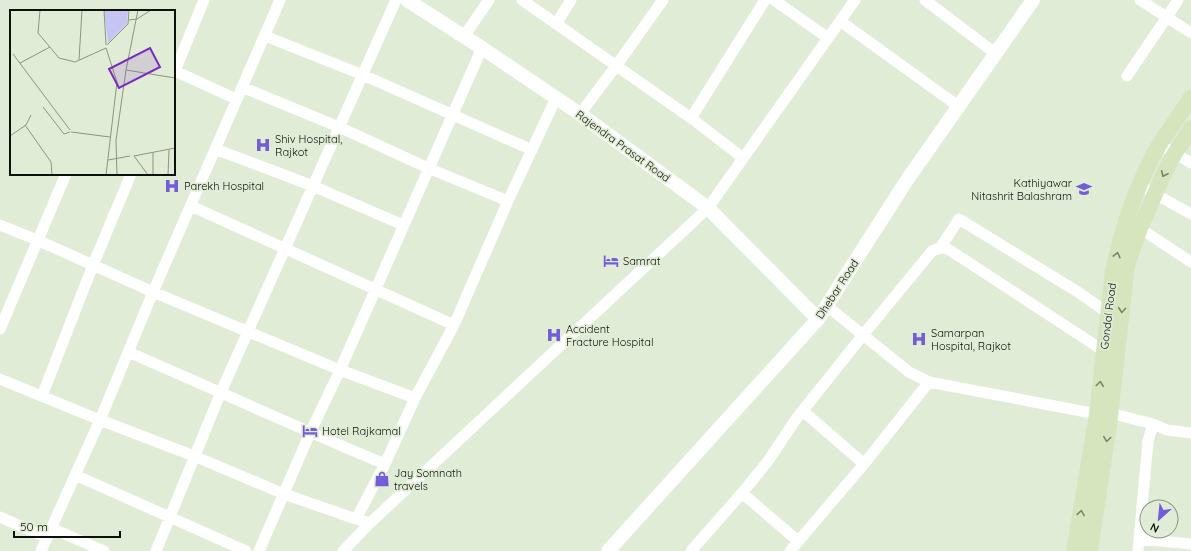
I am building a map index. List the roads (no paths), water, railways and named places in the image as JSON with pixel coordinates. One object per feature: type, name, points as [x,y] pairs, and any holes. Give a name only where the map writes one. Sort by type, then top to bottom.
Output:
[{"type":"main road","name":"Gondal Road","points":[[1090,551],[1104,414],[1104,351],[1113,272],[1126,220],[1139,185],[1160,144],[1187,114],[1191,97]]},
{"type":"main road","name":"Gondal Road","points":[[1074,551],[1104,414],[1122,313],[1124,282],[1127,266],[1140,228],[1155,193],[1175,153],[1191,128]]},
{"type":"street","points":[[175,69],[204,0]]},
{"type":"street","points":[[41,551],[100,420],[153,292],[280,0]]},
{"type":"street","points":[[156,551],[221,392],[396,0]]},
{"type":"street","name":"Rajendra Prasat Road","points":[[407,0],[464,36],[580,114],[708,208],[818,319]]},
{"type":"street","points":[[464,36],[489,0]]},
{"type":"street","points":[[522,0],[691,118],[743,158]]},
{"type":"street","points":[[556,24],[572,0]]},
{"type":"street","points":[[691,118],[765,0]]},
{"type":"street","points":[[774,0],[828,38]]},
{"type":"street","points":[[343,551],[370,523],[708,208],[855,0]]},
{"type":"street","points":[[925,0],[996,53]]},
{"type":"street","name":"Dhebar Road","points":[[608,551],[818,319],[907,180],[1033,0]]},
{"type":"street","points":[[1140,0],[1191,33]]},
{"type":"street","points":[[1127,76],[1178,0]]},
{"type":"street","points":[[580,114],[616,66],[658,2]]},
{"type":"street","points":[[840,21],[958,106]]},
{"type":"street","points":[[265,36],[363,75],[532,150]]},
{"type":"street","points":[[258,551],[310,433],[340,370],[482,48]]},
{"type":"street","points":[[175,71],[236,99]]},
{"type":"street","points":[[242,87],[339,127],[428,168],[508,201]]},
{"type":"street","points":[[356,519],[385,464],[415,398],[454,325],[508,201],[556,98]]},
{"type":"street","points":[[1160,144],[1191,163]]},
{"type":"street","points":[[215,149],[313,186],[403,225]]},
{"type":"street","points":[[0,329],[66,175]]},
{"type":"street","points":[[42,396],[93,265],[131,175]]},
{"type":"street","points":[[1139,185],[1191,214]]},
{"type":"street","points":[[191,206],[454,325]]},
{"type":"street","points":[[940,248],[959,220],[1078,292],[1108,313]]},
{"type":"street","points":[[1126,220],[1191,262]]},
{"type":"street","points":[[0,225],[153,292],[340,370],[415,398]]},
{"type":"street","points":[[691,551],[768,461],[802,411],[932,251],[940,248],[948,249],[1104,351]]},
{"type":"street","points":[[827,306],[909,372],[929,382],[1104,414],[1153,424],[1167,430],[1191,433]]},
{"type":"street","points":[[128,352],[221,392],[310,433],[385,464]]},
{"type":"street","points":[[0,379],[100,420],[194,456],[284,494],[370,523]]},
{"type":"street","points":[[790,551],[864,464],[929,382]]},
{"type":"street","points":[[802,411],[864,464]]},
{"type":"street","points":[[1143,499],[1148,441],[1153,424]]},
{"type":"street","points":[[75,475],[246,551]]},
{"type":"street","points":[[742,493],[798,541]]},
{"type":"street","points":[[0,517],[104,551]]},
{"type":"street","points":[[1138,551],[1139,539],[1191,544]]},
{"type":"place","name":"Shiv Hospital, Rajkot","points":[[263,145]]},
{"type":"place","name":"Parekh Hospital","points":[[172,186]]},
{"type":"place","name":"Kathiyawar Nitashrit Balashram","points":[[1084,189]]},
{"type":"place","name":"Samrat","points":[[611,261]]},
{"type":"place","name":"Accident Fracture Hospital","points":[[554,335]]},
{"type":"place","name":"Samarpan Hospital, Rajkot","points":[[919,339]]},
{"type":"place","name":"Hotel Rajkamal","points":[[310,431]]},
{"type":"place","name":"Jay Somnath travels","points":[[382,479]]}]
